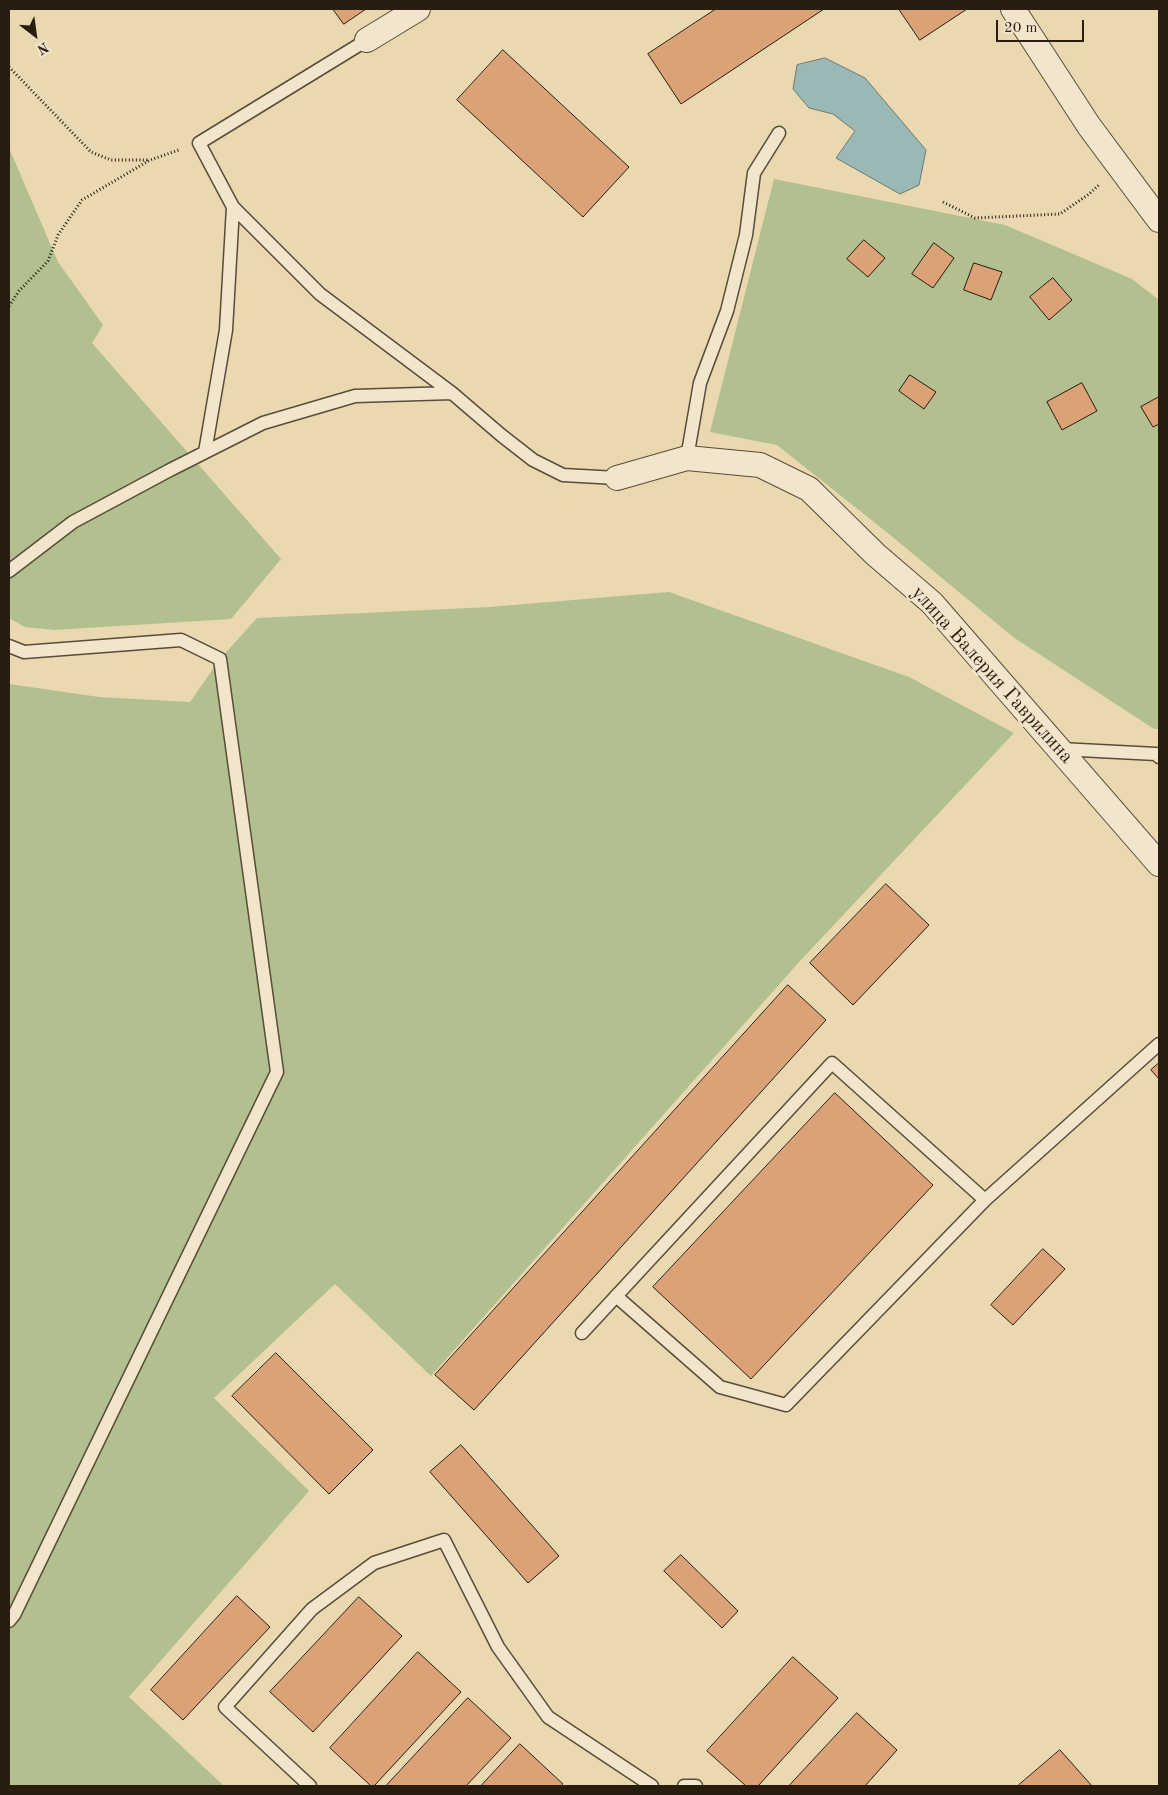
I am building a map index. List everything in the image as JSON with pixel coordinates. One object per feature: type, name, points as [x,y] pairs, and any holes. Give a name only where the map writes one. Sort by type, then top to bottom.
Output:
[{"type":"street","points":[[367,40],[418,9]]},
{"type":"street","points":[[1013,9],[1089,126],[1159,220]]},
{"type":"street","name":"улица Валерия Гаврилина","points":[[617,478],[687,458],[760,465],[810,489],[875,554],[932,603],[1159,864]]},
{"type":"lane","points":[[367,40],[199,143],[234,208],[320,294],[452,393],[501,436],[533,460],[563,475],[617,478]]},
{"type":"lane","points":[[687,458],[700,383],[727,311],[746,235],[754,173],[779,133]]},
{"type":"lane","points":[[205,452],[226,330],[234,208]]},
{"type":"lane","points":[[9,571],[74,522],[263,423],[355,396],[452,393]]},
{"type":"lane","points":[[9,646],[24,652],[181,640],[220,659],[277,1072],[9,1622]]},
{"type":"lane","points":[[1060,749],[1156,754],[1159,757]]},
{"type":"lane","points":[[616,1296],[720,1387],[786,1405],[985,1200],[1159,1044]]},
{"type":"lane","points":[[582,1333],[832,1063],[985,1200]]},
{"type":"lane","points":[[310,1786],[225,1707],[312,1609],[374,1563],[444,1540],[498,1647],[548,1717],[652,1786]]},
{"type":"lane","points":[[684,1786],[696,1786]]},
{"type":"path","points":[[9,67],[91,152],[111,160],[150,160]]},
{"type":"path","points":[[9,306],[18,291],[48,261],[58,235],[82,200],[150,160],[199,143]]},
{"type":"path","points":[[944,202],[975,218],[1060,214],[1089,194],[1120,168]]},
{"type":"green space","points":[[9,148],[58,262],[103,325],[92,343],[281,559],[231,619],[54,630],[25,627],[9,618]]},
{"type":"green space","points":[[774,179],[1005,225],[1132,279],[1159,300],[1159,729],[1154,729],[1013,637],[889,534],[777,445],[710,432]]},
{"type":"green space","points":[[669,592],[909,677],[1014,733],[800,961],[431,1376],[335,1284],[214,1398],[309,1491],[129,1697],[224,1786],[9,1786],[9,684],[99,697],[190,702],[220,659],[257,618],[490,607]]},
{"type":"water","points":[[825,58],[865,78],[926,150],[919,185],[900,194],[836,158],[855,131],[833,114],[809,108],[793,89],[797,65]]},
{"type":"building","points":[[333,9],[366,9],[344,24]]},
{"type":"building","points":[[716,9],[824,9],[681,104],[648,54]]},
{"type":"building","points":[[899,9],[967,9],[920,40]]},
{"type":"building","points":[[503,50],[629,167],[583,217],[457,100]]},
{"type":"building","points":[[864,240],[885,258],[868,277],[847,259]]},
{"type":"building","points":[[934,243],[954,258],[933,288],[912,274]]},
{"type":"building","points":[[974,263],[1002,272],[991,300],[964,290]]},
{"type":"building","points":[[1053,278],[1072,300],[1049,320],[1030,297]]},
{"type":"building","points":[[910,375],[936,392],[924,409],[899,391]]},
{"type":"building","points":[[1082,383],[1097,411],[1062,430],[1047,402]]},
{"type":"building","points":[[1159,397],[1159,424],[1153,427],[1141,407]]},
{"type":"building","points":[[886,884],[929,925],[853,1005],[810,963]]},
{"type":"building","points":[[788,985],[826,1020],[474,1410],[435,1375]]},
{"type":"building","points":[[1159,1063],[1159,1079],[1151,1070]]},
{"type":"building","points":[[835,1093],[933,1185],[751,1379],[653,1287]]},
{"type":"building","points":[[1043,1249],[1065,1269],[1013,1325],[991,1305]]},
{"type":"building","points":[[276,1353],[373,1450],[329,1494],[232,1396]]},
{"type":"building","points":[[461,1445],[559,1556],[528,1583],[430,1472]]},
{"type":"building","points":[[681,1555],[738,1611],[722,1628],[664,1571]]},
{"type":"building","points":[[237,1596],[270,1627],[183,1720],[151,1690]]},
{"type":"building","points":[[359,1597],[402,1636],[313,1732],[270,1692]]},
{"type":"building","points":[[418,1652],[461,1692],[374,1786],[371,1786],[330,1748]]},
{"type":"building","points":[[793,1657],[838,1698],[758,1786],[746,1786],[707,1751]]},
{"type":"building","points":[[468,1698],[511,1738],[466,1786],[386,1786]]},
{"type":"building","points":[[857,1713],[897,1750],[865,1786],[789,1786]]},
{"type":"building","points":[[520,1744],[563,1784],[561,1786],[481,1786]]},
{"type":"building","points":[[1060,1750],[1092,1786],[1019,1785]]}]
